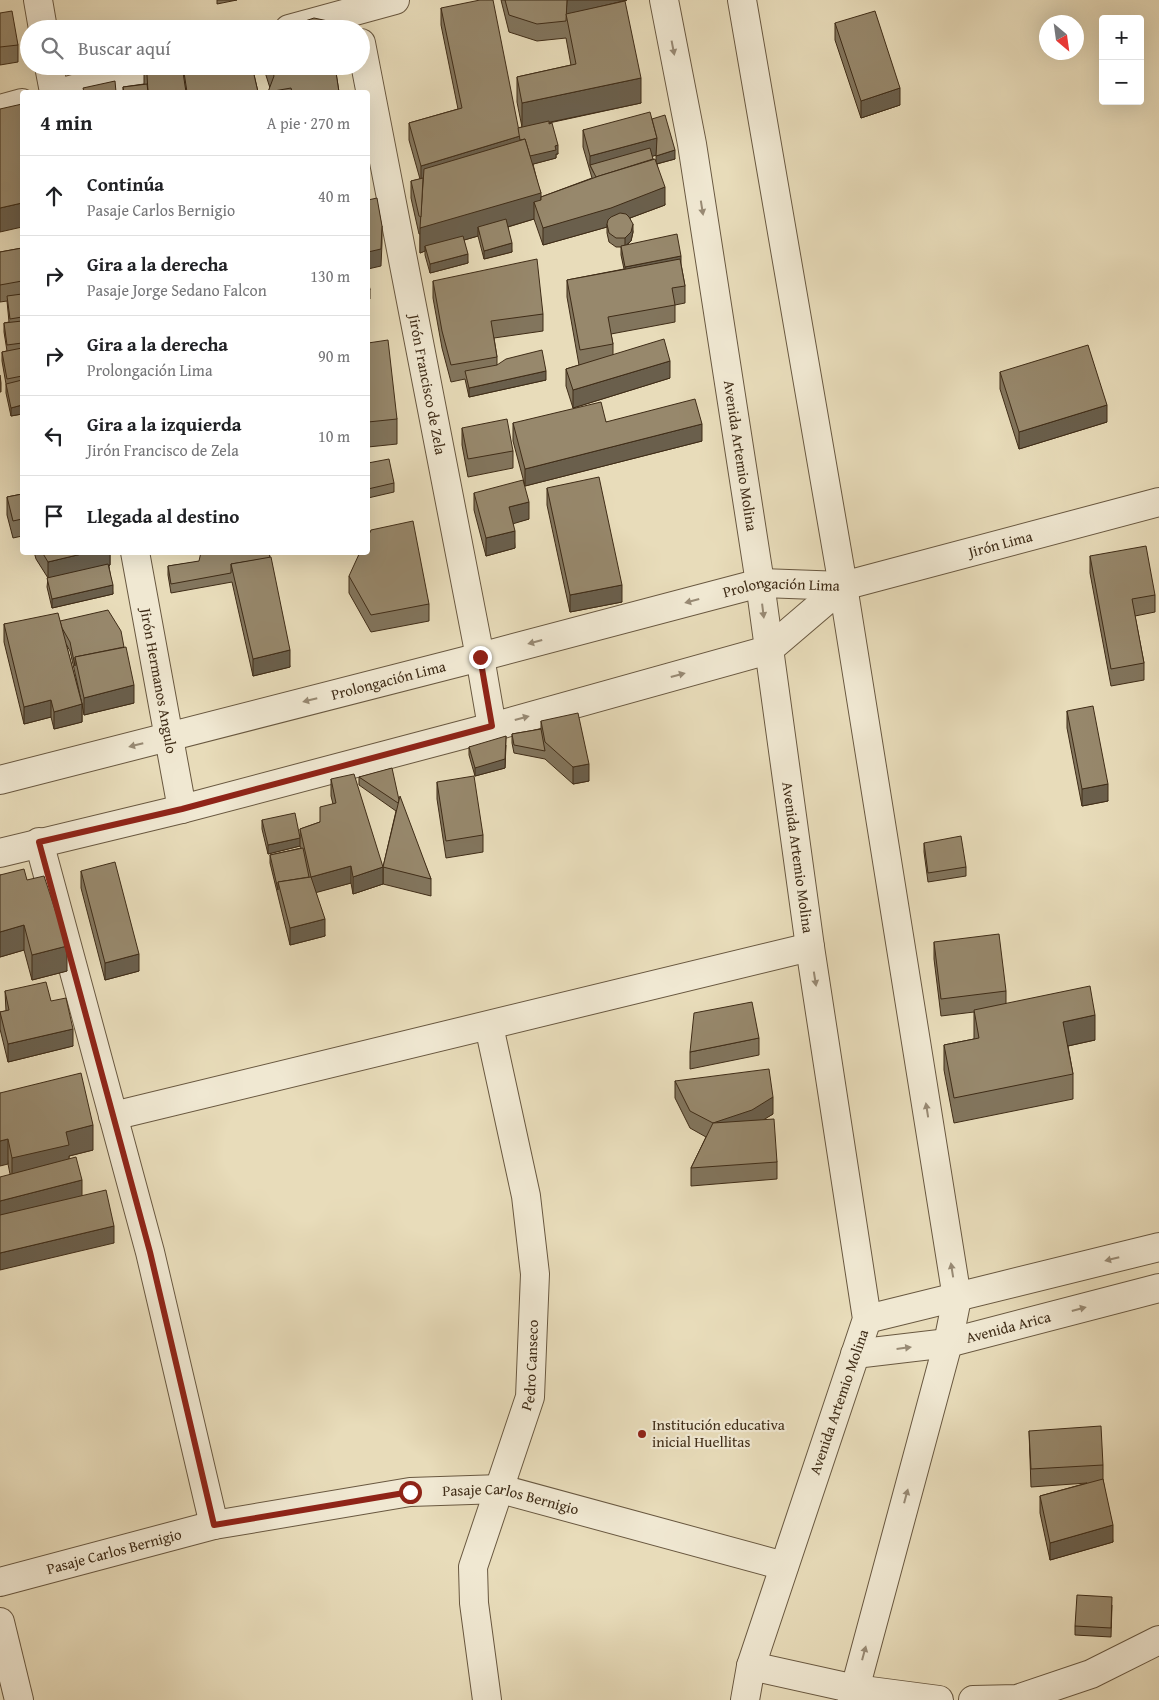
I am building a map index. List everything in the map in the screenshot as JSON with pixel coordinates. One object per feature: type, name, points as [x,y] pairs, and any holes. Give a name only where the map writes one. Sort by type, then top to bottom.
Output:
[{"type":"street","points":[[38,0],[41,20]]},
{"type":"street","points":[[327,20],[356,13],[395,0]]},
{"type":"street","name":"Avenida Artemio Molina","points":[[664,0],[692,144],[760,583],[810,947],[867,1319],[751,1666],[745,1700]]},
{"type":"street","points":[[742,0],[844,586],[956,1298],[948,1343],[853,1694]]},
{"type":"street","points":[[51,75],[54,90]]},
{"type":"street","points":[[70,90],[124,75]]},
{"type":"street","name":"Jirón Francisco de Zela","points":[[367,75],[492,726]]},
{"type":"street","points":[[0,109],[20,104]]},
{"type":"street","name":"Jirón Lima","points":[[844,586],[1159,502]]},
{"type":"street","name":"Jirón Hermanos Angulo","points":[[136,555],[182,809]]},
{"type":"street","name":"Prolongación Lima","points":[[0,780],[760,583],[844,586]]},
{"type":"street","name":"Prolongación Lima","points":[[0,853],[39,842],[182,809],[768,650],[844,586]]},
{"type":"street","points":[[39,842],[150,1252],[214,1525]]},
{"type":"street","points":[[112,1116],[810,947]]},
{"type":"street","name":"Pedro Canseco","points":[[487,1700],[474,1603],[473,1568],[501,1489],[530,1397],[535,1274],[526,1196],[489,1026]]},
{"type":"street","points":[[867,1319],[1159,1247]]},
{"type":"street","name":"Avenida Arica","points":[[855,1354],[948,1343],[1159,1288]]},
{"type":"street","name":"Pasaje Carlos Bernigio","points":[[0,1582],[214,1525],[410,1492],[501,1489],[784,1566]]},
{"type":"street","points":[[0,1622],[19,1700]]},
{"type":"street","points":[[973,1700],[1017,1699],[1091,1674],[1159,1640]]},
{"type":"street","points":[[751,1666],[853,1694],[939,1700]]},
{"type":"building","points":[[480,0],[493,0],[520,136],[421,166],[409,123],[462,108],[441,8]]},
{"type":"building","points":[[505,0],[567,0],[566,21],[537,24],[509,15]]},
{"type":"building","points":[[625,1],[641,78],[522,103],[517,77],[576,64],[566,14]]},
{"type":"building","points":[[12,11],[18,45],[0,47],[0,13]]},
{"type":"building","points":[[875,11],[900,88],[861,101],[835,23]]},
{"type":"building","points":[[147,75],[183,75],[186,90],[148,90]]},
{"type":"building","points":[[184,75],[254,75],[258,90],[187,90]]},
{"type":"building","points":[[336,75],[339,90],[292,90],[291,88],[269,90],[274,76]]},
{"type":"building","points":[[115,81],[116,90],[84,90],[83,88]]},
{"type":"building","points":[[147,84],[148,90],[124,90],[123,87]]},
{"type":"building","points":[[20,104],[20,203],[0,208],[0,109]]},
{"type":"building","points":[[650,112],[657,138],[590,156],[583,130]]},
{"type":"building","points":[[665,115],[675,150],[656,156],[657,138],[652,119]]},
{"type":"building","points":[[549,121],[549,124],[552,123],[558,145],[555,146],[556,150],[530,156],[525,139],[520,140],[518,128]]},
{"type":"building","points":[[525,139],[541,193],[420,228],[424,169]]},
{"type":"building","points":[[650,148],[653,159],[596,177],[590,165]]},
{"type":"building","points":[[655,159],[665,187],[611,208],[543,228],[534,202],[541,200],[541,197],[599,176]]},
{"type":"building","points":[[423,178],[421,217],[419,216],[411,181]]},
{"type":"building","points":[[377,198],[382,226],[381,249],[370,252],[370,200]]},
{"type":"building","points":[[620,213],[626,214],[633,224],[631,232],[625,238],[616,238],[609,233],[607,224],[611,217]]},
{"type":"building","points":[[506,219],[512,243],[484,251],[478,227]]},
{"type":"building","points":[[677,234],[681,256],[625,267],[621,246]]},
{"type":"building","points":[[463,236],[468,254],[430,264],[425,246]]},
{"type":"building","points":[[20,248],[20,281],[0,285],[0,252]]},
{"type":"building","points":[[537,259],[543,314],[491,321],[497,357],[451,365],[442,331],[433,281]]},
{"type":"building","points":[[680,259],[685,286],[672,288],[675,305],[608,317],[613,344],[580,350],[567,280]]},
{"type":"building","points":[[20,294],[20,317],[10,319],[7,296]]},
{"type":"building","points":[[20,321],[20,343],[7,345],[4,323]]},
{"type":"building","points":[[664,339],[670,361],[573,390],[566,369]]},
{"type":"building","points":[[388,340],[397,419],[370,422],[370,343]]},
{"type":"building","points":[[1088,345],[1107,405],[1019,432],[1000,372]]},
{"type":"building","points":[[20,348],[20,376],[7,379],[2,352]]},
{"type":"building","points":[[542,350],[546,371],[469,388],[465,371],[497,365],[506,359]]},
{"type":"building","points":[[20,380],[20,406],[11,408],[6,384]]},
{"type":"building","points":[[695,399],[702,424],[525,469],[513,423],[601,402],[606,422]]},
{"type":"building","points":[[507,419],[513,451],[468,459],[462,428]]},
{"type":"building","points":[[389,459],[394,483],[370,489],[370,463]]},
{"type":"building","points":[[599,477],[622,585],[570,595],[547,488]]},
{"type":"building","points":[[523,480],[529,502],[509,507],[515,531],[486,538],[474,493]]},
{"type":"building","points":[[20,494],[20,519],[13,521],[7,497]]},
{"type":"building","points":[[413,521],[429,604],[371,615],[349,576],[359,555],[370,555],[371,530]]},
{"type":"building","points":[[1146,546],[1155,595],[1132,599],[1144,663],[1111,669],[1090,556]]},
{"type":"building","points":[[44,555],[77,555],[48,562]]},
{"type":"building","points":[[200,555],[270,555],[270,558],[231,564],[231,573],[171,584],[168,566],[199,561]]},
{"type":"building","points":[[271,557],[290,650],[253,659],[231,564]]},
{"type":"building","points":[[108,564],[113,585],[52,599],[47,578]]},
{"type":"building","points":[[108,610],[121,631],[124,647],[75,657],[75,666],[70,642],[60,621]]},
{"type":"building","points":[[58,613],[82,704],[54,712],[51,700],[24,707],[4,624]]},
{"type":"building","points":[[126,647],[134,685],[84,698],[75,657]]},
{"type":"building","points":[[1093,706],[1108,784],[1082,789],[1067,711]]},
{"type":"building","points":[[578,713],[589,764],[573,767],[545,742],[541,721]]},
{"type":"building","points":[[541,729],[545,751],[514,745],[512,734]]},
{"type":"building","points":[[506,736],[505,759],[475,768],[469,747]]},
{"type":"building","points":[[392,768],[399,800],[398,803],[359,777]]},
{"type":"building","points":[[354,774],[383,867],[353,877],[351,866],[311,877],[300,829],[320,822],[320,807],[336,803],[331,779]]},
{"type":"building","points":[[474,776],[483,835],[446,841],[437,782]]},
{"type":"building","points":[[400,796],[431,879],[383,867]]},
{"type":"building","points":[[295,813],[300,838],[268,845],[262,820]]},
{"type":"building","points":[[961,836],[966,867],[928,873],[924,843]]},
{"type":"building","points":[[303,848],[309,877],[278,882],[278,890],[270,855]]},
{"type":"building","points":[[115,862],[139,954],[105,963],[81,871]]},
{"type":"building","points":[[24,869],[27,880],[44,876],[67,946],[32,955],[24,925],[0,932],[0,875]]},
{"type":"building","points":[[311,877],[325,919],[290,928],[278,882]]},
{"type":"building","points":[[999,934],[1006,991],[941,999],[934,942]]},
{"type":"building","points":[[46,982],[51,1001],[66,998],[73,1029],[8,1044],[0,1012],[9,1010],[5,991]]},
{"type":"building","points":[[1090,986],[1095,1015],[1063,1022],[1073,1074],[954,1098],[944,1045],[979,1038],[974,1010]]},
{"type":"building","points":[[752,1002],[759,1038],[690,1052],[694,1013]]},
{"type":"building","points":[[769,1069],[773,1097],[752,1110],[713,1123],[690,1111],[675,1081]]},
{"type":"building","points":[[81,1073],[93,1125],[66,1132],[69,1145],[12,1158],[8,1139],[0,1141],[0,1093]]},
{"type":"building","points":[[774,1119],[777,1162],[691,1168],[713,1123]]},
{"type":"building","points":[[76,1157],[82,1180],[0,1201],[0,1177]]},
{"type":"building","points":[[106,1190],[114,1226],[0,1253],[0,1215]]},
{"type":"building","points":[[1101,1426],[1103,1465],[1031,1469],[1029,1431]]},
{"type":"building","points":[[1103,1479],[1113,1525],[1050,1543],[1040,1496]]},
{"type":"building","points":[[1077,1595],[1112,1597],[1111,1628],[1075,1626]]},
{"type":"place","name":"Institución educativa inicial Huellitas","points":[[642,1434]]},
{"type":"route","points":[[410,1492],[214,1525],[150,1252],[39,842],[182,809],[492,726],[480,657]]}]
